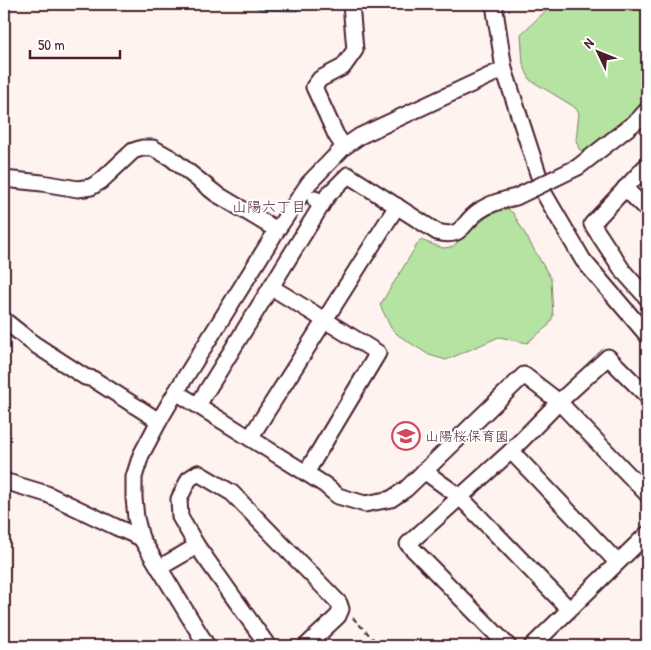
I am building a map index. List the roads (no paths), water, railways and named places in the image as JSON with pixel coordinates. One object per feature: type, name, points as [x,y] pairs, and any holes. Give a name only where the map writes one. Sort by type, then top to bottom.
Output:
[{"type":"street","points":[[344,147],[336,135],[314,87],[320,79],[343,67],[355,50],[351,4]]},
{"type":"street","points":[[494,4],[504,69],[545,195],[583,260],[647,335]]},
{"type":"street","points":[[207,646],[141,538],[136,518],[134,478],[141,456],[159,421],[277,230],[309,183],[344,147],[360,136],[504,69]]},
{"type":"street","points":[[198,405],[328,195],[348,175],[437,232],[455,234],[478,211],[496,202],[516,197],[578,167],[638,120],[647,110]]},
{"type":"street","points":[[4,179],[42,182],[78,189],[91,187],[102,181],[133,151],[142,148],[153,148],[171,158],[215,192],[277,230]]},
{"type":"street","points":[[647,166],[592,224],[623,271],[647,298]]},
{"type":"street","points":[[625,188],[647,210]]},
{"type":"street","points":[[305,189],[321,206]]},
{"type":"street","points":[[250,438],[397,206]]},
{"type":"street","points":[[270,287],[378,353],[306,473]]},
{"type":"street","points":[[4,320],[34,344],[85,377],[93,378],[159,421]]},
{"type":"street","points":[[508,646],[408,544],[511,451],[559,402],[608,357],[647,396]]},
{"type":"street","points":[[176,392],[325,485],[338,496],[365,504],[391,499],[406,489],[524,375],[559,402],[647,494]]},
{"type":"street","points":[[511,451],[618,562]]},
{"type":"street","points":[[424,471],[460,497],[570,609]]},
{"type":"street","points":[[268,646],[197,546],[180,517],[179,498],[189,479],[198,473],[232,493],[339,602],[341,609],[338,616],[306,646]]},
{"type":"street","points":[[4,481],[48,494],[116,528],[141,538]]},
{"type":"street","points":[[532,646],[647,534]]},
{"type":"street","points":[[159,568],[197,546]]},
{"type":"water","points":[[254,4],[302,4],[297,11],[260,10]]},
{"type":"place","name":"山陽桜保育園","points":[[406,436]]},
{"type":"district","name":"山陽六丁目","points":[[269,207]]}]
